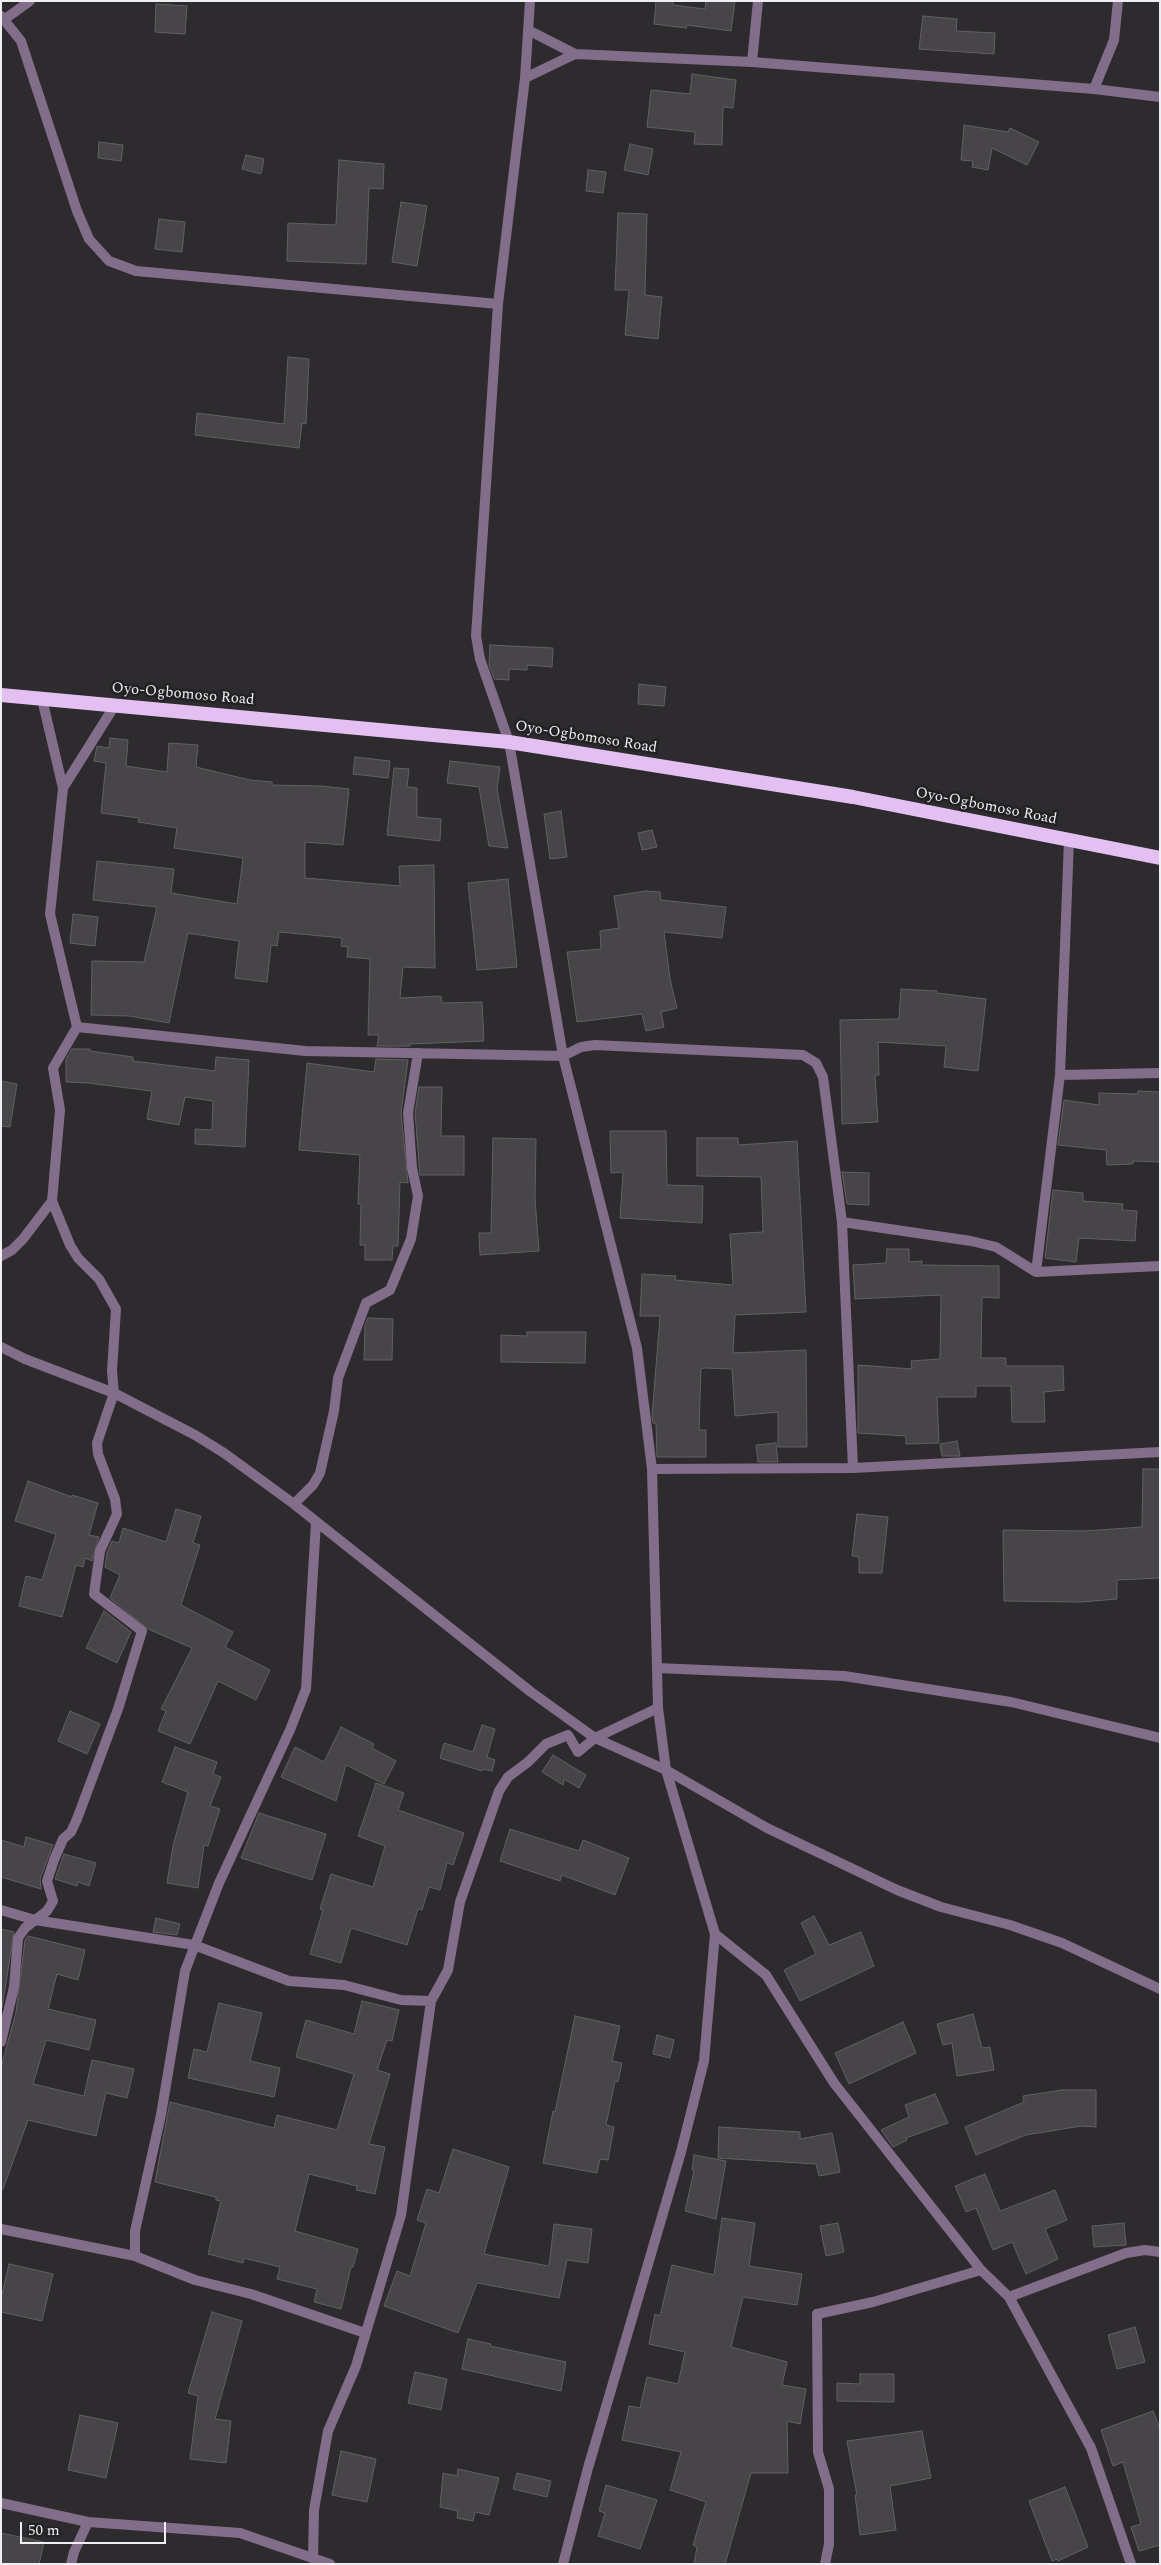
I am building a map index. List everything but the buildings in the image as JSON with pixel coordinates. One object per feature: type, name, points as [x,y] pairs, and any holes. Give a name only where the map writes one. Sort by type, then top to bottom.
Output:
[{"type":"highway","name":"Oyo-Ogbomoso Road","points":[[1,695],[509,742],[853,798],[1160,858]]},
{"type":"street","points":[[30,1],[3,18],[21,41],[77,211],[89,239],[109,261],[136,271],[498,304]]},
{"type":"street","points":[[530,1],[525,78],[498,304],[476,636],[480,659],[509,742],[563,1056],[637,1348],[652,1469],[658,1708],[666,1770],[715,1934],[704,2061],[681,2152],[591,2458],[563,2564]]},
{"type":"street","points":[[752,62],[758,1]]},
{"type":"street","points":[[1094,89],[1114,40],[1118,1]]},
{"type":"street","points":[[528,30],[575,54],[752,62],[1094,89],[1160,97]]},
{"type":"street","points":[[525,78],[575,54]]},
{"type":"street","points":[[1,2042],[14,1987],[18,1938],[25,1928],[47,1911],[53,1901],[47,1881],[63,1839],[71,1832],[77,1819],[141,1639],[142,1631],[138,1626],[94,1594],[100,1551],[117,1514],[115,1499],[98,1454],[97,1443],[114,1393],[112,1371],[116,1309],[99,1278],[78,1258],[70,1245],[52,1201],[60,1110],[53,1068],[77,1027],[50,914],[63,788],[42,699]]},
{"type":"street","points":[[63,788],[114,705]]},
{"type":"street","points":[[1036,1272],[1060,1075],[1069,840]]},
{"type":"street","points":[[77,1027],[305,1051],[563,1056],[581,1047],[595,1045],[804,1054],[816,1063],[823,1077],[842,1222],[854,1468]]},
{"type":"street","points":[[294,1504],[313,1485],[320,1473],[334,1411],[338,1378],[366,1303],[390,1290],[411,1239],[418,1196],[412,1168],[408,1113],[418,1053]]},
{"type":"street","points":[[1060,1075],[1160,1073]]},
{"type":"street","points":[[1,1256],[12,1250],[23,1239],[52,1201]]},
{"type":"street","points":[[842,1222],[988,1245],[1036,1272],[1160,1266]]},
{"type":"street","points":[[1,1347],[25,1359],[114,1393],[195,1435],[224,1453],[294,1504],[538,1697],[595,1738],[666,1770],[767,1828],[896,1890],[941,1907],[1010,1925],[1062,1944],[1160,1989]]},
{"type":"street","points":[[652,1469],[854,1468],[1160,1452]]},
{"type":"street","points":[[135,2256],[135,2231],[161,2115],[179,1997],[185,1971],[219,1883],[290,1730],[306,1689],[316,1522]]},
{"type":"street","points":[[657,1668],[844,1676],[1011,1702],[1160,1738]]},
{"type":"street","points":[[313,2559],[315,2500],[328,2431],[356,2366],[401,2215],[431,2001],[448,1970],[460,1902],[469,1882],[499,1791],[508,1777],[528,1762],[546,1744],[568,1736],[578,1752],[595,1738],[658,1708]]},
{"type":"street","points":[[1,1910],[35,1920],[194,1945],[289,1981],[344,1985],[401,2000],[431,2001]]},
{"type":"street","points":[[715,1934],[766,1975],[834,2083],[981,2270],[1009,2297],[1091,2448],[1132,2564]]},
{"type":"street","points":[[1,2229],[135,2256],[195,2280],[251,2294],[365,2333]]},
{"type":"street","points":[[1009,2297],[1126,2253],[1145,2250],[1160,2252]]},
{"type":"street","points":[[825,2564],[829,2544],[829,2489],[818,2452],[817,2314],[873,2302],[981,2270]]},
{"type":"street","points":[[1,2503],[88,2522],[240,2533],[330,2564]]},
{"type":"street","points":[[71,2564],[74,2552],[88,2522]]}]
